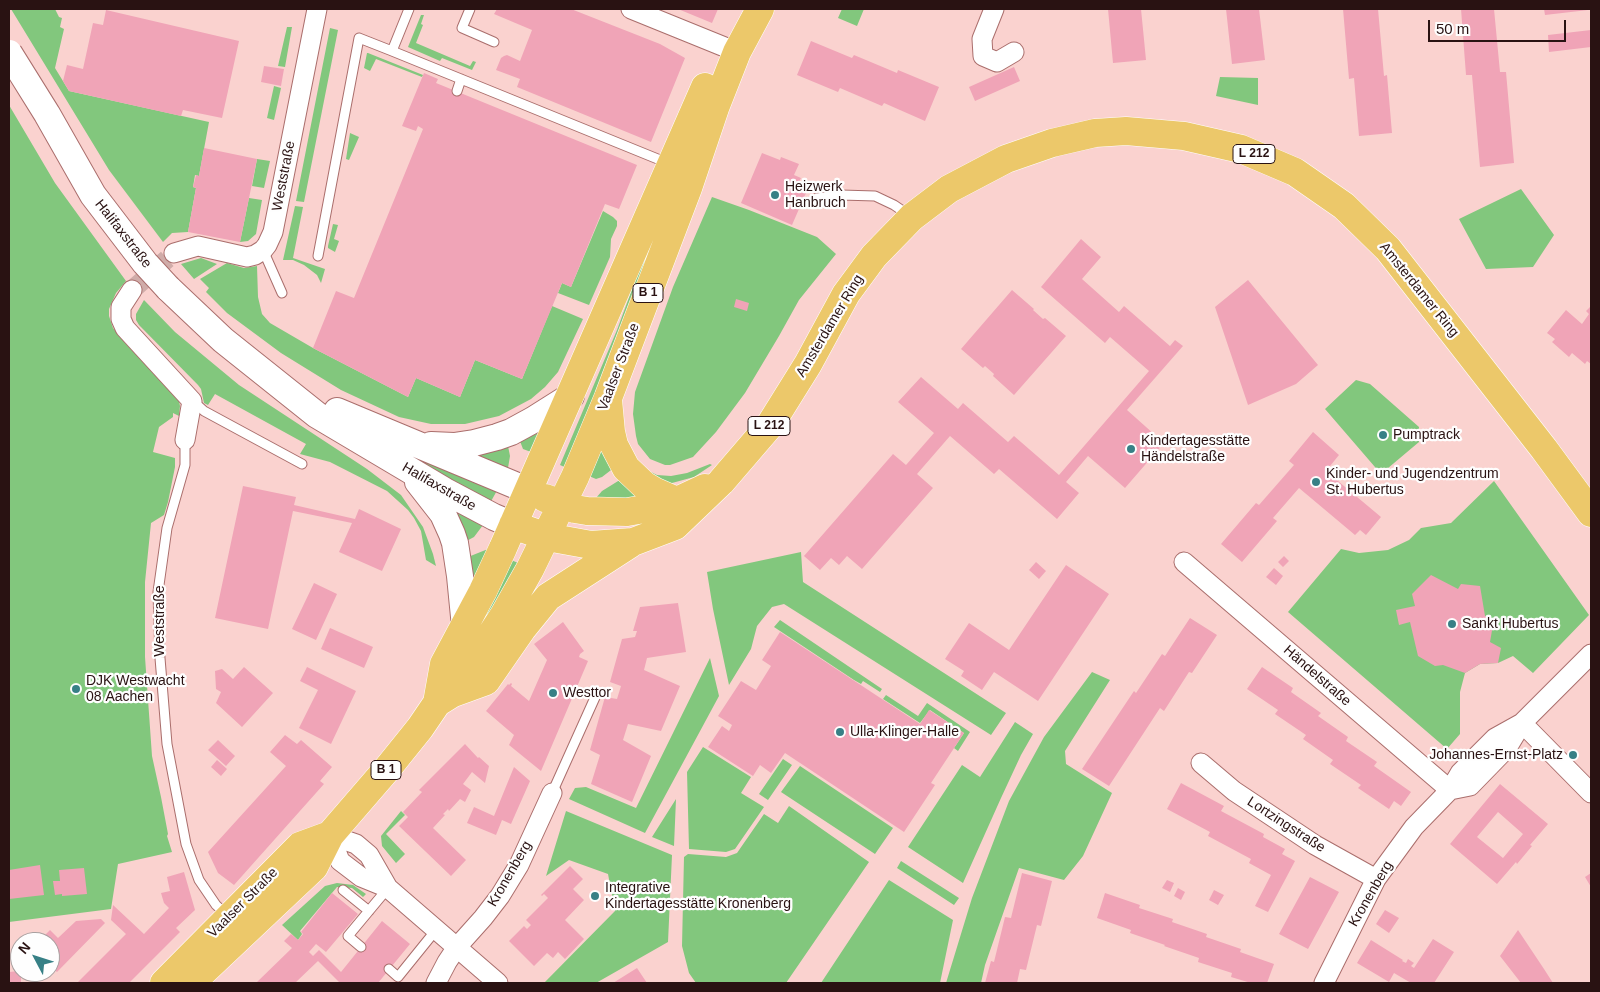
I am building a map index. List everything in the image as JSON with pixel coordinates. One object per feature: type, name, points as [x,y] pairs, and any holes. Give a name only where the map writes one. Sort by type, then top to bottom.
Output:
[{"type":"main road","name":"Vaalser Straße","points":[[164,983],[314,867],[330,835],[420,728],[443,693],[504,616],[531,531],[546,498],[608,398],[680,176],[730,49],[741,9]]},
{"type":"main road","name":"Vaalser Straße","points":[[730,49],[760,9]]},
{"type":"main road","name":"Halifaxstraße","points":[[9,52],[93,195],[168,288],[223,340],[317,415],[483,512],[531,531]]},
{"type":"main road","name":"Amsterdamer Ring","points":[[531,531],[591,545],[633,542],[675,526],[721,482],[770,425],[808,364],[846,294],[874,256],[912,217],[949,189],[1006,159],[1052,143],[1095,134],[1126,131],[1184,136],[1241,149],[1295,172],[1344,206],[1388,249],[1544,449],[1591,513]]},
{"type":"main road","name":"Vaalser Straße","points":[[443,693],[444,664],[483,592],[531,531],[546,498],[570,396],[680,176]]},
{"type":"main road","name":"Halifaxstraße","points":[[277,382],[348,416],[546,498]]},
{"type":"main road","points":[[418,444],[454,446],[497,437],[512,432],[534,420],[570,396]]},
{"type":"main road","points":[[608,398],[614,445],[626,468],[644,485],[663,496],[677,501]]},
{"type":"main road","points":[[406,468],[443,514],[452,534],[460,576],[465,627]]},
{"type":"main road","name":"Amsterdamer Ring","points":[[546,498],[586,511],[614,513],[645,510],[677,501],[721,482]]},
{"type":"main road","points":[[443,693],[486,680],[522,629],[548,597],[633,542]]},
{"type":"main road","name":"Vaalser Straße","points":[[191,983],[237,925]]},
{"type":"street","name":"Weststraße","points":[[263,250],[273,232],[317,9]]},
{"type":"street","points":[[631,9],[730,49]]},
{"type":"street","points":[[994,9],[982,39],[983,56],[997,62],[1014,52]]},
{"type":"street","points":[[174,253],[198,246],[247,257],[263,250]]},
{"type":"street","points":[[132,290],[122,307],[121,319],[125,328],[192,401]]},
{"type":"street","name":"Weststraße","points":[[185,440],[192,401]]},
{"type":"street","name":"Händelstraße","points":[[1184,562],[1450,790]]},
{"type":"street","name":"Kronenberg","points":[[1324,983],[1376,879],[1414,827],[1450,790],[1460,772],[1495,738],[1522,723],[1591,654]]},
{"type":"street","points":[[1522,723],[1591,793]]},
{"type":"street","name":"Lortzingstraße","points":[[1202,763],[1242,797],[1316,845],[1376,879]]},
{"type":"street","name":"Kronenberg","points":[[436,983],[457,947],[500,896],[519,865],[552,793]]},
{"type":"street","points":[[330,835],[356,844],[369,855],[388,888],[498,983]]},
{"type":"lane","points":[[392,51],[409,9]]},
{"type":"lane","points":[[470,9],[462,28],[494,42]]},
{"type":"lane","points":[[318,256],[359,38],[461,79],[680,176]]},
{"type":"lane","points":[[457,91],[461,79]]},
{"type":"lane","points":[[817,198],[841,195],[875,196],[894,205],[912,217]]},
{"type":"lane","points":[[263,250],[282,293]]},
{"type":"lane","points":[[192,401],[204,411],[302,464]]},
{"type":"lane","name":"Weststraße","points":[[185,440],[185,465],[168,528],[158,592],[160,658],[167,744],[186,844],[199,880],[216,905],[237,925]]},
{"type":"lane","points":[[552,793],[597,693]]},
{"type":"lane","points":[[362,947],[348,936],[388,888]]},
{"type":"lane","points":[[343,890],[369,911]]},
{"type":"lane","points":[[389,969],[398,976],[436,930]]},
{"type":"green space","points":[[11,9],[55,9],[59,17],[62,18],[60,27],[64,29],[55,68],[69,91],[209,122],[199,176],[195,175],[193,187],[196,188],[188,232],[172,233],[163,242],[109,170]]},
{"type":"green space","points":[[842,9],[864,9],[857,26],[838,18]]},
{"type":"green space","points":[[421,15],[424,15],[421,24],[423,25],[416,43],[470,66],[473,61],[476,62],[472,70],[442,58],[440,61],[408,47]]},
{"type":"green space","points":[[287,27],[292,27],[285,67],[278,66]]},
{"type":"green space","points":[[330,28],[338,30],[304,202],[296,201]]},
{"type":"green space","points":[[367,53],[423,75],[422,77],[376,59],[370,71],[364,68]]},
{"type":"green space","points":[[1220,77],[1258,78],[1258,105],[1216,96]]},
{"type":"green space","points":[[274,86],[281,88],[274,120],[267,118]]},
{"type":"green space","points":[[9,105],[55,183],[126,281],[116,293],[109,309],[113,328],[127,345],[175,393],[180,406],[179,416],[173,413],[173,417],[159,427],[153,452],[175,458],[175,467],[164,515],[151,523],[145,582],[145,657],[152,756],[167,836],[172,852],[118,864],[111,909],[9,922]]},
{"type":"green space","points":[[350,133],[359,137],[349,160],[346,159]]},
{"type":"green space","points":[[257,159],[270,161],[264,188],[252,186]]},
{"type":"green space","points":[[1521,189],[1554,235],[1533,267],[1486,269],[1459,219]]},
{"type":"green space","points":[[712,197],[817,237],[836,254],[799,300],[745,393],[716,432],[693,457],[665,465],[650,459],[638,444],[633,414],[635,392],[673,287]]},
{"type":"green space","points":[[249,198],[262,200],[256,234],[248,241],[240,242]]},
{"type":"green space","points":[[295,206],[303,207],[293,258],[325,269],[321,283],[317,275],[304,265],[293,260],[283,260]]},
{"type":"green space","points":[[603,211],[617,221],[617,226],[611,239],[610,257],[589,305],[558,293],[562,283],[571,287]]},
{"type":"green space","points":[[658,219],[662,219],[569,469],[560,465],[617,330]]},
{"type":"green space","points":[[333,224],[338,225],[334,239],[339,241],[335,252],[328,248]]},
{"type":"green space","points":[[201,258],[217,264],[194,279],[181,264]]},
{"type":"green space","points":[[227,263],[244,268],[257,266],[258,297],[262,314],[270,323],[313,348],[408,397],[416,378],[460,397],[475,360],[522,379],[552,306],[583,319],[558,372],[531,399],[499,416],[465,424],[431,424],[399,417],[341,390],[281,353],[227,313],[206,292],[209,288],[200,279]]},
{"type":"green space","points":[[144,300],[175,332],[239,385],[367,469],[401,495],[423,527],[436,566],[426,560],[421,531],[414,518],[387,491],[330,462],[300,454],[306,444],[215,394],[208,405],[204,403],[201,389],[198,385],[136,320],[136,314]]},
{"type":"green space","name":"Pumptrack","points":[[1356,380],[1370,384],[1419,427],[1419,442],[1381,474],[1325,409]]},
{"type":"green space","points":[[543,425],[531,452],[523,449],[518,436]]},
{"type":"green space","points":[[369,437],[500,485],[489,505]]},
{"type":"green space","points":[[507,441],[510,456],[507,474],[458,451]]},
{"type":"green space","points":[[603,441],[615,467],[602,477],[596,479],[589,476]]},
{"type":"green space","points":[[710,464],[712,465],[694,477],[672,483],[664,483],[645,469],[657,475],[671,476],[687,473]]},
{"type":"green space","points":[[623,478],[645,495],[625,499],[596,498],[602,491]]},
{"type":"green space","points":[[1494,481],[1589,615],[1533,673],[1513,656],[1498,663],[1480,664],[1465,673],[1460,692],[1460,734],[1447,749],[1288,612],[1341,549],[1359,553],[1388,550],[1409,540],[1421,528],[1451,523]]},
{"type":"green space","points":[[442,503],[483,525],[474,537],[459,545]]},
{"type":"green space","points":[[488,549],[470,588],[463,559]]},
{"type":"green space","points":[[801,552],[803,582],[1006,713],[991,735],[784,604],[772,607],[757,626],[751,649],[729,685],[707,572]]},
{"type":"green space","points":[[509,559],[518,563],[469,648]]},
{"type":"green space","points":[[780,620],[882,689],[880,692],[863,681],[861,684],[854,680],[774,627]]},
{"type":"green space","points":[[710,658],[719,696],[645,833],[569,799],[575,788],[586,787],[636,808]]},
{"type":"green space","points":[[1092,672],[1110,680],[1065,751],[1066,764],[1112,793],[1083,856],[1064,880],[1019,868],[985,965],[981,983],[946,983],[972,898],[1009,801],[1044,737]]},
{"type":"green space","points":[[886,695],[918,716],[927,703],[970,732],[958,751],[954,748],[964,733],[930,710],[920,723],[883,699]]},
{"type":"green space","points":[[1015,722],[1033,734],[1021,755],[963,883],[908,847],[962,765],[980,777]]},
{"type":"green space","points":[[703,747],[751,777],[741,793],[764,807],[735,849],[726,852],[689,849],[687,772]]},
{"type":"green space","points":[[783,759],[792,765],[768,800],[759,794]]},
{"type":"green space","points":[[800,766],[893,828],[875,854],[781,792]]},
{"type":"green space","points":[[676,799],[674,846],[652,837]]},
{"type":"green space","points":[[789,806],[869,862],[786,983],[696,983],[689,973],[682,946],[684,857],[688,854],[726,857],[737,853],[764,814],[778,823]]},
{"type":"green space","points":[[401,811],[405,815],[386,834],[405,854],[396,863],[382,846],[381,836]]},
{"type":"green space","points":[[566,811],[672,855],[668,942],[596,983],[544,983],[615,911],[608,874],[569,860],[546,876]]},
{"type":"green space","points":[[901,861],[959,898],[954,905],[897,868]]},
{"type":"green space","points":[[889,880],[953,920],[940,983],[821,983]]},
{"type":"green space","points":[[337,883],[353,885],[366,894],[363,897],[352,888],[337,887],[300,931],[302,934],[298,940],[282,925],[325,886]]},
{"type":"building","points":[[497,9],[571,9],[660,44],[685,58],[651,142],[517,87],[520,79],[496,70],[501,58],[504,56],[507,55],[520,61],[532,30],[494,14]]},
{"type":"building","points":[[678,9],[718,9],[712,23]]},
{"type":"building","points":[[1108,9],[1141,9],[1146,60],[1113,63]]},
{"type":"building","points":[[1226,9],[1259,9],[1265,60],[1232,64]]},
{"type":"building","points":[[1343,9],[1378,9],[1384,76],[1387,75],[1392,133],[1359,136],[1354,78],[1349,79]]},
{"type":"building","points":[[1461,9],[1494,9],[1500,72],[1506,72],[1514,163],[1480,167],[1472,75],[1466,75]]},
{"type":"building","points":[[1544,9],[1588,9],[1588,10],[1545,15]]},
{"type":"building","points":[[106,10],[239,41],[222,118],[183,110],[181,116],[69,91],[63,81],[67,65],[83,69],[93,23],[103,25]]},
{"type":"building","points":[[1591,30],[1591,47],[1549,52],[1548,35]]},
{"type":"building","points":[[811,41],[852,58],[854,55],[897,73],[898,70],[939,87],[925,121],[884,103],[882,106],[840,88],[838,92],[797,75]]},
{"type":"building","points":[[264,66],[284,69],[281,86],[261,82]]},
{"type":"building","points":[[1014,67],[1020,81],[975,101],[969,87]]},
{"type":"building","points":[[424,73],[438,79],[436,83],[637,165],[619,209],[605,204],[571,287],[562,283],[522,379],[475,360],[460,397],[416,378],[408,397],[313,348],[336,291],[354,298],[423,129],[418,126],[416,131],[402,126]]},
{"type":"building","points":[[204,148],[257,159],[240,242],[188,232],[196,188],[193,187],[196,175],[199,176]]},
{"type":"building","name":"Heizwerk Hanbruch","points":[[762,153],[780,160],[781,157],[799,164],[794,175],[801,178],[799,182],[809,186],[792,225],[741,203]]},
{"type":"building","points":[[1081,239],[1101,257],[1082,279],[1119,312],[1124,306],[1170,346],[1175,340],[1183,346],[1127,410],[1164,443],[1125,488],[1088,456],[1066,482],[1079,493],[1057,519],[999,469],[994,474],[950,436],[917,474],[933,488],[862,569],[847,556],[839,565],[831,558],[820,570],[804,556],[893,454],[906,465],[934,433],[898,402],[921,377],[958,409],[963,403],[1008,442],[1014,436],[1059,475],[1149,371],[1110,337],[1105,343],[1041,287]]},
{"type":"building","points":[[1248,280],[1318,365],[1296,384],[1248,405],[1215,307]]},
{"type":"building","points":[[1012,290],[1043,319],[1045,318],[1066,336],[1014,395],[985,366],[983,368],[961,349]]},
{"type":"building","points":[[736,299],[749,303],[747,311],[734,307]]},
{"type":"building","points":[[1591,306],[1591,364],[1587,361],[1585,364],[1572,353],[1569,357],[1552,342],[1555,339],[1547,333],[1566,310],[1582,324],[1589,314],[1586,311]]},
{"type":"building","name":"Kinder- und Jugendzentrum St. Hubertus","points":[[1313,432],[1339,455],[1326,471],[1381,517],[1366,535],[1360,530],[1355,535],[1299,488],[1273,518],[1277,521],[1242,562],[1221,544],[1256,503],[1259,505],[1294,465],[1289,461]]},
{"type":"building","points":[[243,486],[296,497],[294,505],[355,519],[359,509],[401,529],[382,571],[339,552],[352,523],[293,511],[268,629],[215,618]]},
{"type":"building","points":[[1284,556],[1289,561],[1283,567],[1278,562]]},
{"type":"building","points":[[1036,562],[1046,571],[1039,579],[1029,570]]},
{"type":"building","points":[[1066,565],[1109,594],[1038,701],[994,672],[982,690],[961,676],[964,671],[945,659],[969,623],[1009,650]]},
{"type":"building","points":[[1274,568],[1283,576],[1276,585],[1266,577]]},
{"type":"building","name":"Sankt Hubertus","points":[[1431,575],[1458,589],[1461,584],[1480,586],[1485,616],[1494,619],[1490,642],[1501,648],[1498,663],[1480,664],[1465,673],[1443,665],[1435,666],[1418,656],[1410,622],[1399,625],[1396,610],[1415,606],[1412,594]]},
{"type":"building","points":[[314,583],[337,594],[316,640],[292,629]]},
{"type":"building","points":[[678,603],[686,652],[647,658],[644,670],[680,686],[661,731],[628,724],[623,740],[651,756],[632,802],[591,784],[600,755],[590,750],[605,697],[617,699],[621,686],[610,682],[622,639],[635,637],[637,631],[633,631],[640,607]]},
{"type":"building","points":[[1190,618],[1217,635],[1192,673],[1189,672],[1164,711],[1160,708],[1109,786],[1082,769],[1134,691],[1136,693],[1162,654],[1165,656]]},
{"type":"building","name":"Westtor","points":[[563,622],[584,651],[579,657],[588,661],[541,771],[509,745],[514,735],[486,711],[508,684],[511,683],[511,686],[529,701],[547,660],[534,644]]},
{"type":"building","points":[[330,628],[373,647],[364,668],[321,649]]},
{"type":"building","name":"Ulla-Klinger-Halle","points":[[780,632],[920,724],[929,710],[964,733],[931,783],[935,785],[904,832],[785,753],[771,773],[760,765],[753,776],[708,747],[722,726],[729,731],[732,725],[718,716],[741,681],[756,690],[771,666],[762,660]]},
{"type":"building","points":[[244,667],[273,693],[242,727],[216,703],[221,692],[216,689],[215,671],[222,669],[233,679]]},
{"type":"building","points":[[307,667],[356,691],[331,744],[299,728],[318,690],[300,681]]},
{"type":"building","points":[[1262,667],[1293,688],[1291,692],[1321,713],[1318,716],[1348,737],[1346,741],[1377,762],[1374,766],[1411,792],[1401,806],[1394,801],[1389,809],[1358,788],[1361,785],[1330,764],[1333,760],[1303,739],[1306,735],[1275,714],[1278,710],[1247,689]]},
{"type":"building","points":[[285,735],[297,744],[301,740],[332,767],[320,781],[324,784],[234,885],[218,873],[208,852],[286,766],[270,752]]},
{"type":"building","points":[[218,740],[235,756],[226,766],[208,750]]},
{"type":"building","points":[[465,744],[478,758],[489,766],[485,783],[472,772],[463,784],[471,790],[465,802],[460,799],[449,811],[448,809],[443,814],[445,815],[433,828],[466,860],[451,876],[399,826],[408,817],[403,812],[422,792],[419,790]]},
{"type":"building","points":[[217,760],[227,769],[221,776],[211,767]]},
{"type":"building","points":[[514,767],[530,781],[511,824],[502,820],[496,835],[467,823],[474,807],[494,816]]},
{"type":"building","points":[[1181,783],[1224,806],[1221,811],[1264,834],[1263,837],[1285,849],[1282,854],[1295,861],[1268,912],[1255,906],[1271,875],[1249,863],[1251,859],[1208,836],[1210,832],[1167,809]]},
{"type":"building","points":[[1500,784],[1548,824],[1517,864],[1516,862],[1497,884],[1450,844]],"holes":[[[1498,812],[1523,834],[1503,858],[1477,837]]]},
{"type":"building","points":[[40,865],[44,895],[9,899],[9,870]]},
{"type":"building","points":[[570,866],[583,879],[573,889],[584,900],[565,920],[584,939],[565,959],[558,952],[553,958],[547,953],[534,966],[509,941],[524,926],[527,929],[531,925],[526,920],[548,898],[544,894],[541,895]]},
{"type":"building","points":[[84,868],[87,894],[55,895],[53,881],[60,881],[59,870]]},
{"type":"building","points":[[184,872],[195,910],[176,928],[180,932],[129,983],[77,983],[126,934],[111,920],[113,905],[144,934],[169,908],[164,903],[161,893],[170,891],[167,877]]},
{"type":"building","points":[[1022,873],[1052,881],[1041,926],[1037,925],[1026,970],[1020,969],[1017,983],[985,983],[991,961],[994,962],[1005,917],[1011,918]]},
{"type":"building","points":[[1591,873],[1591,887],[1585,877]]},
{"type":"building","points":[[1310,877],[1339,892],[1308,949],[1279,934]]},
{"type":"building","points":[[1167,880],[1174,883],[1170,892],[1162,888]]},
{"type":"building","points":[[1178,888],[1185,892],[1181,900],[1174,896]]},
{"type":"building","points":[[1214,890],[1224,895],[1218,905],[1209,900]]},
{"type":"building","points":[[332,893],[358,914],[326,952],[316,944],[309,952],[313,956],[319,950],[341,972],[382,921],[410,944],[378,983],[340,983],[318,961],[295,983],[256,983],[292,948],[284,941],[291,934],[298,940],[303,934],[301,932]]},
{"type":"building","points":[[1105,893],[1140,905],[1139,908],[1173,919],[1172,922],[1207,934],[1206,937],[1241,949],[1240,952],[1274,964],[1267,983],[1251,983],[1231,977],[1232,973],[1198,962],[1199,958],[1130,933],[1131,930],[1097,918]]},
{"type":"building","points":[[1385,910],[1399,918],[1389,933],[1376,924]]},
{"type":"building","points":[[101,919],[105,923],[60,969],[60,936],[76,921]]},
{"type":"building","points":[[1518,930],[1553,983],[1521,983],[1500,956]]},
{"type":"building","points":[[1433,939],[1454,952],[1434,983],[1411,983],[1394,973],[1389,982],[1357,963],[1371,940],[1402,961],[1406,963],[1408,959],[1414,963],[1411,966],[1414,968]]},
{"type":"building","points":[[637,968],[647,983],[613,983]]},
{"type":"tunnel","points":[[132,290],[174,253]]},
{"type":"place","name":"Heizwerk Hanbruch","points":[[775,195]]},
{"type":"place","name":"Pumptrack","points":[[1383,435]]},
{"type":"place","name":"Kindertagesstätte Händelstraße","points":[[1131,449]]},
{"type":"place","name":"Kinder- und Jugendzentrum St. Hubertus","points":[[1316,482]]},
{"type":"place","name":"Sankt Hubertus","points":[[1452,624]]},
{"type":"place","name":"DJK Westwacht 08 Aachen","points":[[76,689]]},
{"type":"place","name":"Westtor","points":[[553,693]]},
{"type":"place","name":"Ulla-Klinger-Halle","points":[[840,732]]},
{"type":"place","name":"Johannes-Ernst-Platz","points":[[1573,755]]},
{"type":"place","name":"Integrative Kindertagesstätte Kronenberg","points":[[595,896]]}]
